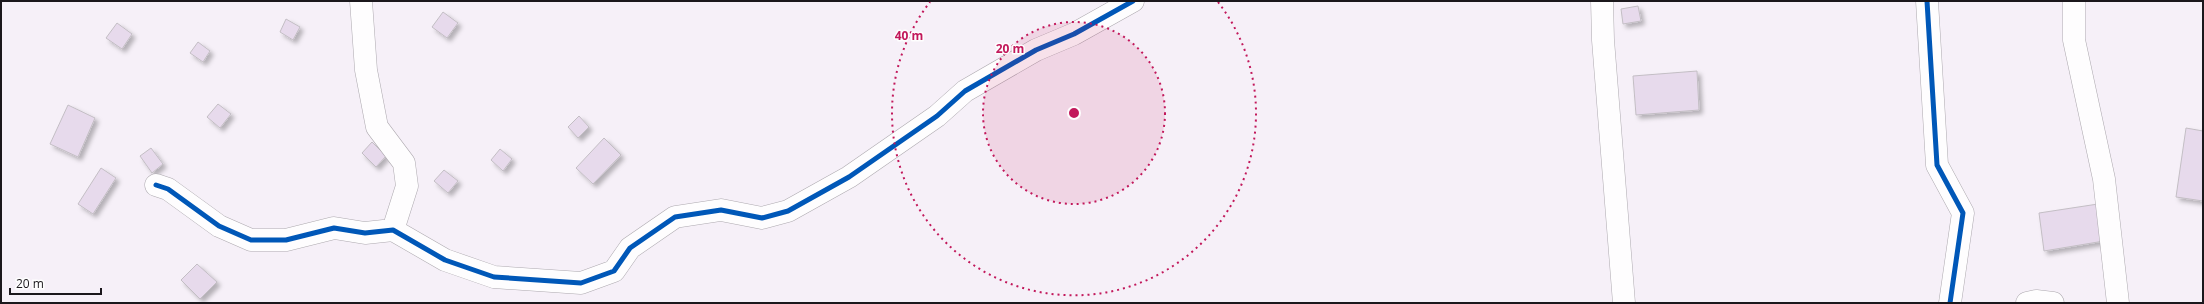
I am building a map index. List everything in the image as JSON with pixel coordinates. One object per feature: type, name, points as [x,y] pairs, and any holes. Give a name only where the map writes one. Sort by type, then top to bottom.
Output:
[{"type":"street","points":[[360,1],[366,70],[377,127],[404,163],[407,186],[393,230]]},
{"type":"street","points":[[156,185],[168,189],[220,226],[252,240],[286,240],[334,228],[365,232],[393,230],[445,260],[494,277],[581,284],[614,271],[630,248],[675,217],[721,210],[762,218],[788,211],[849,177],[937,116],[965,91],[1036,50],[1074,34],[1133,1]]},
{"type":"street","points":[[1602,1],[1603,40],[1624,303]]},
{"type":"street","points":[[1927,1],[1937,165],[1964,213],[1950,303]]},
{"type":"street","points":[[2074,1],[2074,40],[2104,178],[2118,303]]},
{"type":"street","points":[[2027,303],[2036,301],[2053,303]]},
{"type":"building","points":[[1638,6],[1641,21],[1623,24],[1621,9]]},
{"type":"building","points":[[443,12],[458,23],[447,38],[432,27]]},
{"type":"building","points":[[286,19],[300,27],[293,40],[280,32]]},
{"type":"building","points":[[117,23],[132,34],[122,49],[106,38]]},
{"type":"building","points":[[198,42],[210,51],[203,62],[190,53]]},
{"type":"building","points":[[1697,71],[1699,110],[1636,115],[1633,76]]},
{"type":"building","points":[[218,104],[231,114],[220,128],[207,117]]},
{"type":"building","points":[[68,105],[95,118],[78,157],[50,144]]},
{"type":"building","points":[[579,116],[589,127],[578,138],[568,127]]},
{"type":"building","points":[[2186,128],[2203,131],[2203,201],[2176,197]]},
{"type":"building","points":[[604,138],[621,155],[593,184],[576,168]]},
{"type":"building","points":[[372,142],[386,156],[376,167],[362,153]]},
{"type":"building","points":[[151,148],[163,164],[152,173],[140,156]]},
{"type":"building","points":[[500,149],[512,159],[503,171],[491,160]]},
{"type":"building","points":[[101,168],[116,178],[93,214],[78,204]]},
{"type":"building","points":[[444,170],[458,181],[448,193],[434,181]]},
{"type":"building","points":[[2098,204],[2104,241],[2044,251],[2039,213]]},
{"type":"building","points":[[197,264],[217,282],[200,299],[181,280]]},
{"type":"cycle path","points":[[156,185],[168,189],[219,226],[251,240],[286,240],[334,228],[365,233],[393,230],[445,260],[494,277],[581,283],[614,271],[630,248],[675,217],[721,210],[762,218],[788,211],[849,177],[937,116],[965,91],[1036,50],[1074,34],[1133,1]]},
{"type":"cycle path","points":[[1927,1],[1937,165],[1963,213],[1950,303]]}]
